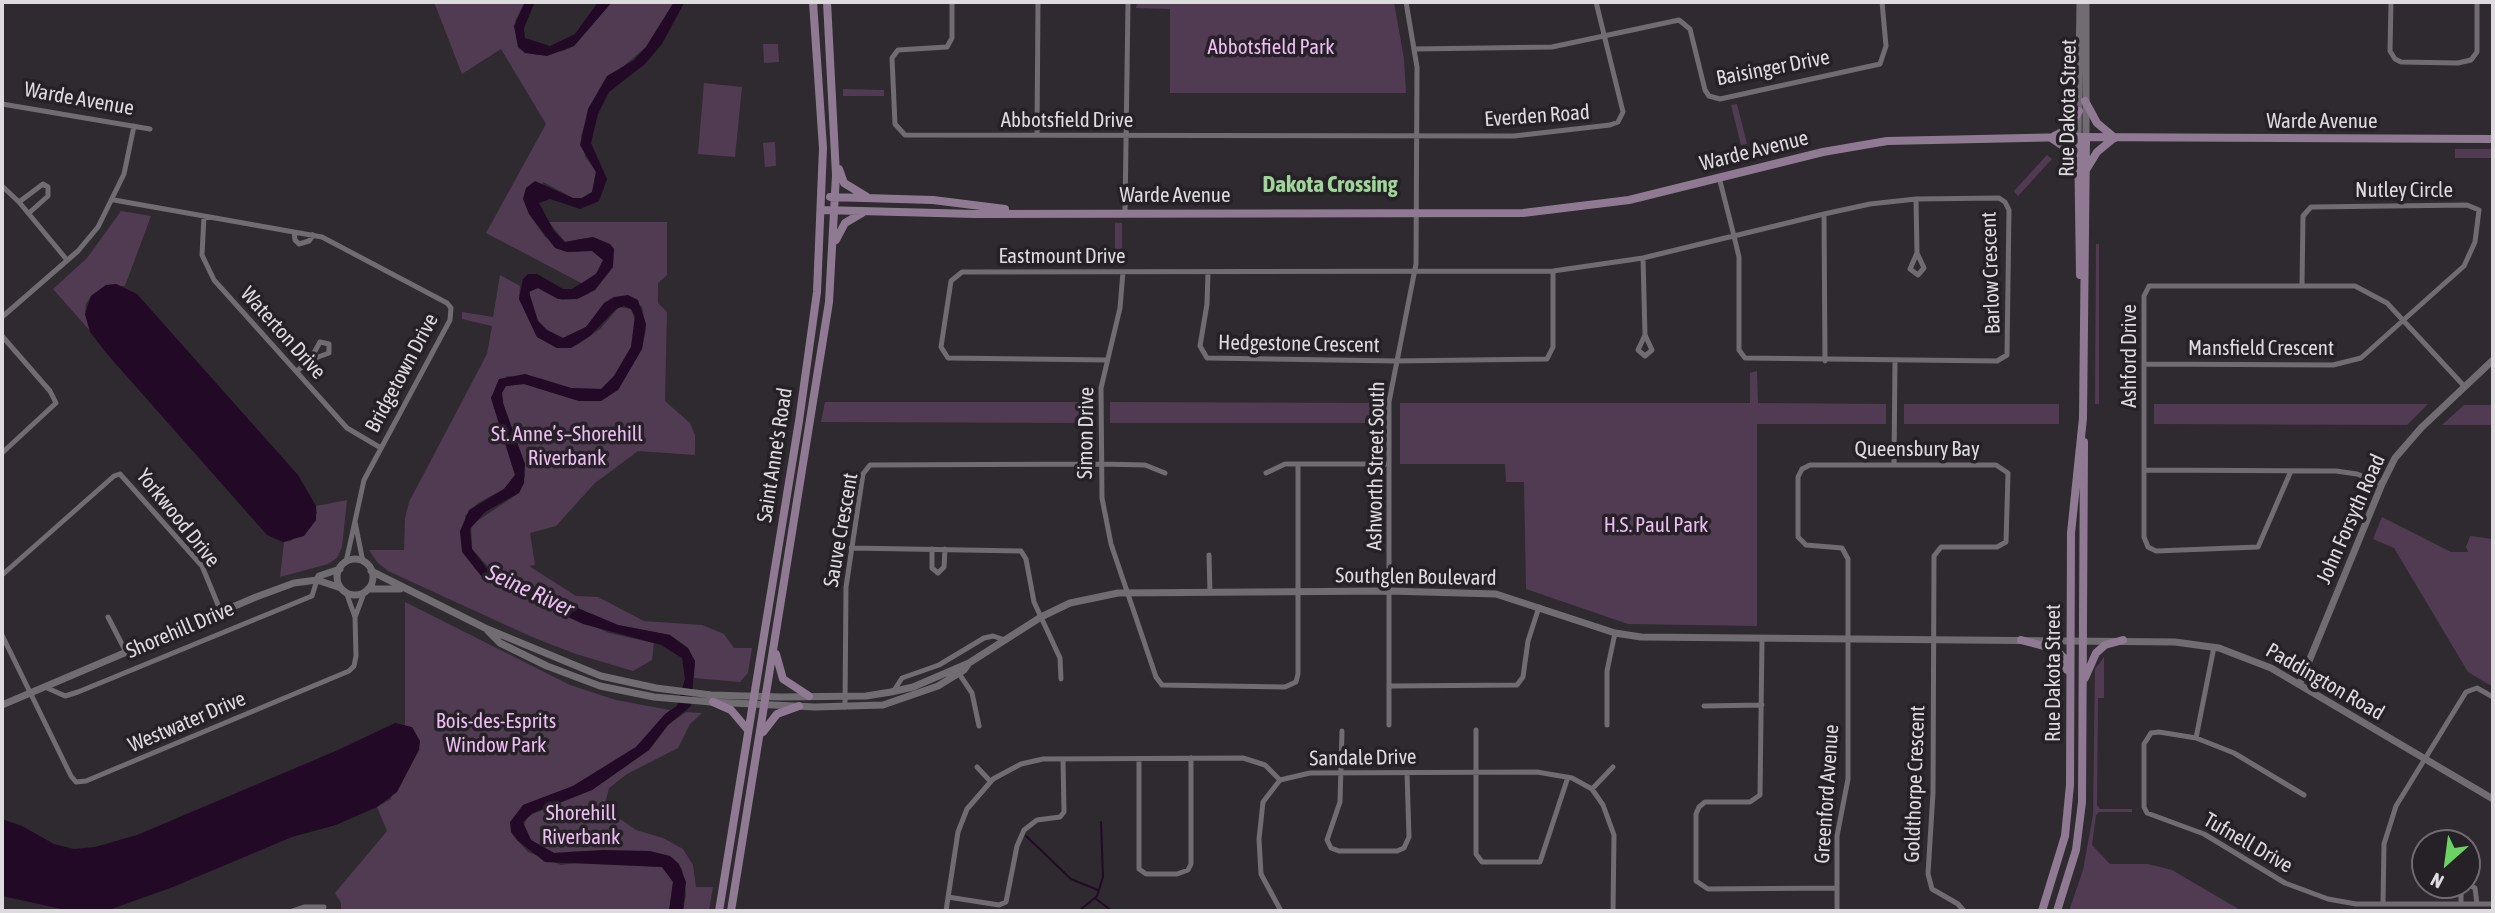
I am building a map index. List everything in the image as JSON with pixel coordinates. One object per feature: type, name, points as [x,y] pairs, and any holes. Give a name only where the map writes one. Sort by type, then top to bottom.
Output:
[{"type":"main road","name":"Saint Anne's Road","points":[[719,911],[808,358],[819,273],[823,131],[813,2]]},
{"type":"main road","name":"Saint Anne's Road","points":[[732,911],[826,331],[835,210],[835,149],[827,2]]},
{"type":"main road","points":[[2085,101],[2097,123],[2115,138],[2097,152],[2085,172]]},
{"type":"main road","points":[[2078,165],[2066,148],[2052,138],[2070,128],[2079,111]]},
{"type":"main road","name":"Warde Avenue","points":[[822,209],[1125,213],[1569,210],[1629,200],[1824,152],[1887,141],[2052,138],[2493,139]]},
{"type":"main road","name":"Rue Dakota Street","points":[[2082,138],[2078,165],[2077,231],[2083,299]]},
{"type":"main road","name":"Rue Dakota Street","points":[[2057,911],[2072,865],[2081,818],[2085,484],[2082,432],[2085,172],[2082,138]]},
{"type":"main road","points":[[835,149],[844,183],[870,198]]},
{"type":"main road","name":"Warde Avenue","points":[[822,197],[933,200],[1026,212]]},
{"type":"main road","points":[[833,249],[847,221],[860,213],[876,211]]},
{"type":"main road","name":"Rue Dakota Street","points":[[2042,911],[2058,867],[2067,816],[2071,520],[2082,432]]},
{"type":"main road","points":[[2021,640],[2055,649],[2063,657],[2070,678]]},
{"type":"main road","points":[[2082,684],[2096,653],[2105,645],[2123,640]]},
{"type":"main road","points":[[775,644],[783,679],[809,696]]},
{"type":"main road","points":[[712,700],[731,710],[748,730]]},
{"type":"main road","points":[[760,738],[777,714],[799,706]]},
{"type":"street","name":"Abbotsfield Drive","points":[[952,2],[952,38],[947,47],[902,50],[891,58],[897,129],[909,135],[1417,136]]},
{"type":"street","points":[[1037,135],[1038,2]]},
{"type":"street","points":[[1125,213],[1128,2]]},
{"type":"street","name":"Ashworth Street South","points":[[1389,725],[1390,395],[1416,273],[1415,49],[1406,2]]},
{"type":"street","name":"Everden Road","points":[[1417,136],[1535,136],[1614,124],[1621,119],[1623,112],[1596,2]]},
{"type":"street","name":"Baisinger Drive","points":[[1415,49],[1525,49],[1605,38],[1683,21],[1690,29],[1705,90],[1709,96],[1720,99],[1880,64],[1886,36],[1882,2]]},
{"type":"street","name":"Rue Dakota Street","points":[[2080,2],[2079,111],[2082,138]]},
{"type":"street","name":"Rue Dakota Street","points":[[2082,138],[2086,2]]},
{"type":"street","points":[[2391,2],[2390,51],[2395,59],[2401,62],[2453,63],[2466,63],[2475,57],[2477,2]]},
{"type":"street","name":"Warde Avenue","points":[[2,104],[150,129]]},
{"type":"street","points":[[2,317],[67,261],[98,227],[114,200],[124,174],[134,126]]},
{"type":"street","name":"Barlow Crescent","points":[[1416,273],[1553,271],[1643,258],[1734,236],[1825,214],[1916,199],[1999,198],[2007,205],[2009,349],[1999,360],[1751,360],[1741,354],[1740,267],[1734,236],[1719,177]]},
{"type":"street","points":[[19,202],[43,184],[48,187],[48,196],[29,213]]},
{"type":"street","points":[[2,186],[29,213],[67,261]]},
{"type":"street","points":[[1916,199],[1917,253]]},
{"type":"street","name":"Bridgetown Drive","points":[[114,200],[313,235],[352,252],[447,303],[451,308],[450,320],[362,484],[346,562]]},
{"type":"street","name":"Nutley Circle","points":[[2302,285],[2303,216],[2311,207],[2467,205],[2477,208],[2480,215],[2478,229],[2472,252],[2464,266],[2405,322]]},
{"type":"street","points":[[1825,214],[1825,361]]},
{"type":"street","name":"Waterton Drive","points":[[204,216],[202,255],[209,273],[347,428],[381,448]]},
{"type":"street","name":"Bridgetown Drive","points":[[295,232],[295,240],[299,244],[309,242],[313,235]]},
{"type":"street","points":[[1643,258],[1645,335]]},
{"type":"street","points":[[1396,360],[1547,359],[1553,347],[1553,271]]},
{"type":"street","name":"Eastmount Drive","points":[[1107,360],[948,358],[941,347],[950,285],[955,275],[962,272],[1416,273]]},
{"type":"street","name":"Simon Drive","points":[[1123,272],[1120,309],[1101,388],[1101,464],[1105,519],[1156,677],[1162,685],[1285,687],[1298,679],[1298,593]]},
{"type":"street","name":"Hedgestone Crescent","points":[[1208,272],[1207,304],[1200,346],[1207,358],[1396,360]]},
{"type":"street","name":"Ashford Drive","points":[[2291,471],[2258,547],[2156,551],[2148,547],[2144,537],[2144,296],[2149,286],[2344,285],[2366,290],[2387,303],[2465,387]]},
{"type":"street","name":"Mansfield Crescent","points":[[2144,364],[2345,364],[2369,353],[2405,322]]},
{"type":"street","points":[[2,337],[50,391],[56,403],[2,453]]},
{"type":"street","points":[[297,371],[310,360]]},
{"type":"street","name":"John Forsyth Road","points":[[2300,683],[2395,458],[2412,437],[2493,360]]},
{"type":"street","points":[[1894,465],[1895,361]]},
{"type":"street","name":"Sauve Crescent","points":[[845,707],[844,605],[863,474],[872,464],[1144,465],[1165,473]]},
{"type":"street","points":[[1266,474],[1285,464],[1389,464]]},
{"type":"street","points":[[1298,464],[1298,593]]},
{"type":"street","name":"Queensbury Bay","points":[[1848,637],[1847,554],[1839,547],[1809,546],[1801,542],[1798,534],[1798,477],[1802,469],[1810,465],[1996,465],[2005,468],[2008,472],[2006,542],[1997,547],[1941,547],[1935,555],[1933,638]]},
{"type":"street","points":[[2144,470],[2347,472],[2382,484]]},
{"type":"street","name":"Yorkwood Drive","points":[[2,575],[114,476],[120,474],[202,566],[221,612]]},
{"type":"street","name":"Bridgetown Drive","points":[[355,519],[363,562]]},
{"type":"street","points":[[851,548],[1021,551],[1026,559],[1034,602],[1060,657],[1061,679]]},
{"type":"street","points":[[932,549],[933,569],[938,573],[944,567],[945,549]]},
{"type":"street","points":[[1209,555],[1210,593]]},
{"type":"street","points":[[343,590],[338,577],[340,569],[346,562],[363,562],[371,570],[405,589],[485,628],[601,676],[712,700]]},
{"type":"street","name":"Shorehill Drive","points":[[45,687],[60,695],[72,695],[312,596],[319,576],[340,569]]},
{"type":"street","points":[[366,591],[373,581],[371,570]]},
{"type":"street","points":[[317,580],[343,590],[405,589]]},
{"type":"street","name":"Shorehill Drive","points":[[2,705],[294,583],[317,580]]},
{"type":"street","name":"Westwater Drive","points":[[30,693],[71,776],[76,782],[86,781],[349,671],[354,666],[356,656],[355,617],[343,590]]},
{"type":"street","name":"Westwater Drive","points":[[355,617],[366,591]]},
{"type":"street","name":"Southglen Boulevard","points":[[754,699],[799,706],[845,707],[883,705],[909,698],[1041,617],[1085,599],[1128,593],[1389,591],[1496,594],[1615,634],[1641,637],[2083,641]]},
{"type":"street","points":[[1390,686],[1517,685],[1524,677],[1528,641],[1539,607]]},
{"type":"street","points":[[108,617],[126,652]]},
{"type":"street","points":[[485,628],[500,642],[547,666],[600,686],[654,697],[754,699]]},
{"type":"street","points":[[1607,725],[1607,671],[1615,634]]},
{"type":"street","points":[[2,635],[30,693]]},
{"type":"street","name":"Southglen Boulevard","points":[[893,692],[902,678],[939,665],[984,638],[993,636],[1005,640]]},
{"type":"street","name":"Greenford Avenue","points":[[1837,911],[1837,836],[1848,779],[1848,637]]},
{"type":"street","name":"Goldthorpe Crescent","points":[[1933,638],[1933,793],[1928,881],[1935,893],[1958,904],[1964,911]]},
{"type":"street","points":[[1762,639],[1760,795],[1750,802],[1705,802],[1699,807],[1696,814],[1696,881],[1708,889],[1837,888]]},
{"type":"street","name":"Paddington Road","points":[[2083,641],[2166,641],[2214,647],[2254,660],[2300,683],[2424,760],[2493,799]]},
{"type":"street","points":[[2196,738],[2214,647]]},
{"type":"street","points":[[957,671],[974,699],[979,726]]},
{"type":"street","name":"Southglen Boulevard","points":[[766,700],[893,692],[957,671]]},
{"type":"street","points":[[2383,904],[2387,828],[2396,806],[2466,692],[2477,688],[2493,698]]},
{"type":"street","points":[[1704,706],[1762,705]]},
{"type":"street","points":[[1476,730],[1476,854],[1479,861],[1488,864],[1535,864],[1543,859],[1549,830],[1568,777]]},
{"type":"street","points":[[1342,731],[1340,802],[1327,840],[1329,846],[1339,851],[1396,851],[1404,848],[1409,837],[1407,773]]},
{"type":"street","name":"Tufnell Drive","points":[[2304,795],[2234,753],[2196,738],[2159,732],[2148,736],[2144,747],[2144,807],[2147,813],[2204,834],[2285,883],[2348,903],[2493,904]]},
{"type":"street","points":[[1139,759],[1139,869],[1146,874],[1177,874],[1188,870],[1191,864],[1191,758]]},
{"type":"street","points":[[948,897],[994,905],[1006,902],[1021,835],[1032,822],[1060,817],[1064,812],[1063,759]]},
{"type":"street","name":"Sandale Drive","points":[[946,911],[960,825],[974,797],[990,781],[1011,768],[1032,761],[1251,759],[1270,769],[1280,780],[1300,774],[1550,772],[1568,777],[1592,789]]},
{"type":"street","points":[[977,767],[990,781]]},
{"type":"street","points":[[1613,767],[1592,789],[1608,814],[1614,835],[1613,911]]},
{"type":"street","points":[[1280,780],[1263,802],[1259,839],[1261,874],[1281,911]]},
{"type":"street","points":[[2461,899],[2461,904]]},
{"type":"street","points":[[2476,899],[2477,904]]},
{"type":"street","points":[[292,911],[304,906],[324,907]]},
{"type":"green space","points":[[434,2],[525,2],[515,21],[531,53],[538,55],[563,51],[574,46],[612,2],[674,2],[646,47],[626,64],[585,124],[581,136],[585,156],[596,172],[592,192],[582,198],[573,198],[543,182],[529,214],[545,237],[572,252],[592,250],[603,260],[601,269],[583,284],[486,233],[546,124],[501,49],[462,74]]},
{"type":"green space","name":"Abbotsfield Park","points":[[1137,2],[1394,2],[1404,59],[1406,93],[1170,93],[1170,9],[1136,8]]},
{"type":"green space","points":[[763,44],[778,44],[779,62],[764,63]]},
{"type":"green space","points":[[704,83],[742,87],[735,157],[698,154]]},
{"type":"green space","points":[[843,89],[884,90],[884,96],[843,96]]},
{"type":"green space","points":[[1737,104],[1747,144],[1741,145],[1731,105]]},
{"type":"green space","points":[[775,142],[776,166],[765,167],[763,143]]},
{"type":"green space","points":[[2455,149],[2493,149],[2493,158],[2455,158]]},
{"type":"green space","points":[[2047,155],[2052,159],[2018,196],[2014,191]]},
{"type":"green space","points":[[121,211],[151,216],[125,286],[106,285],[91,296],[86,304],[85,314],[91,332],[53,289],[87,258]]},
{"type":"green space","name":"St. Anne’s–Shorehill Riverbank","points":[[549,222],[667,222],[667,275],[658,283],[658,303],[667,312],[665,401],[690,423],[695,435],[695,455],[638,451],[595,483],[556,526],[530,533],[535,565],[529,566],[576,596],[598,597],[644,621],[702,625],[724,634],[734,648],[752,648],[748,673],[740,682],[694,678],[695,661],[670,635],[618,625],[582,611],[492,571],[472,549],[471,525],[519,493],[525,476],[503,403],[502,392],[506,386],[524,384],[579,401],[618,390],[642,349],[646,329],[642,306],[607,301],[586,327],[563,338],[547,330],[538,321],[530,301],[530,291],[538,288],[562,300],[577,299],[588,294],[613,267],[585,238],[565,242]]},
{"type":"green space","points":[[1115,223],[1122,223],[1122,264],[1115,264]]},
{"type":"green space","points":[[2096,244],[2099,244],[2099,404],[2095,404]]},
{"type":"green space","points":[[500,275],[520,286],[519,299],[537,337],[557,348],[577,345],[600,329],[619,307],[631,309],[635,321],[631,347],[614,376],[601,389],[571,388],[539,378],[507,376],[491,398],[515,475],[504,489],[478,503],[465,516],[475,569],[493,582],[609,633],[654,643],[652,660],[633,671],[532,637],[388,571],[377,562],[369,550],[404,550],[405,519],[409,502],[487,354],[492,326],[462,319],[462,312],[493,317]]},
{"type":"green space","name":"H.S. Paul Park","points":[[1757,371],[1758,403],[1886,404],[1886,424],[1757,424],[1757,626],[1628,624],[1526,589],[1524,482],[1506,482],[1505,464],[1400,464],[1400,403],[1750,403],[1750,373]]},
{"type":"green space","points":[[825,402],[1092,402],[1092,423],[821,422]]},
{"type":"green space","points":[[1110,402],[1378,403],[1378,423],[1110,423]]},
{"type":"green space","points":[[1904,404],[2059,404],[2059,424],[1904,424]]},
{"type":"green space","points":[[2154,404],[2428,404],[2407,425],[2154,424]]},
{"type":"green space","points":[[2464,405],[2493,405],[2493,425],[2442,425]]},
{"type":"green space","points":[[347,500],[342,547],[337,558],[328,564],[280,577],[284,542],[291,541],[317,513],[316,506]]},
{"type":"green space","points":[[2382,517],[2451,552],[2468,552],[2466,547],[2470,536],[2493,539],[2493,687],[2468,672],[2394,548],[2373,539]]},
{"type":"green space","name":"Bois-des-Esprits Window Park","points":[[405,602],[570,685],[616,700],[670,710],[636,747],[573,786],[523,805],[517,840],[528,852],[561,865],[583,862],[662,867],[673,882],[669,911],[341,911],[341,903],[335,893],[387,831],[377,807],[391,799],[405,724]]},
{"type":"green space","points":[[2104,657],[2104,698],[2098,698],[2097,805],[2100,809],[2132,809],[2132,812],[2099,812],[2096,815],[2092,845],[2110,864],[2148,864],[2172,870],[2242,911],[2069,911],[2083,870],[2093,815],[2095,669]]},
{"type":"green space","name":"Shorehill Riverbank","points":[[686,712],[702,713],[690,724],[678,748],[627,774],[609,788],[604,808],[636,830],[663,838],[683,849],[693,865],[696,887],[713,887],[709,911],[683,911],[686,895],[682,869],[673,858],[582,851],[554,853],[531,840],[523,827],[528,816],[592,790],[649,750],[668,725]]},
{"type":"water","points":[[525,2],[535,2],[524,28],[525,38],[550,46],[575,34],[598,2],[612,2],[574,46],[547,56],[525,53],[518,47],[514,26]]},
{"type":"water","name":"Seine River","points":[[674,2],[684,2],[662,44],[645,64],[609,92],[598,114],[591,143],[607,179],[599,201],[580,209],[550,199],[539,203],[554,231],[565,242],[593,237],[610,244],[614,249],[613,267],[595,290],[577,299],[558,299],[538,288],[529,292],[538,321],[547,330],[563,338],[586,327],[604,303],[614,297],[628,295],[638,300],[646,324],[642,349],[618,390],[601,401],[579,401],[524,384],[506,386],[502,393],[503,403],[525,464],[524,483],[519,493],[485,512],[470,529],[472,549],[488,570],[618,625],[670,635],[688,648],[695,661],[691,706],[668,725],[649,750],[592,790],[533,813],[523,822],[531,840],[554,853],[650,851],[670,856],[679,864],[686,882],[683,911],[669,911],[673,882],[662,867],[545,862],[517,840],[511,832],[510,822],[523,805],[573,786],[636,747],[665,714],[677,706],[685,679],[682,658],[661,645],[583,624],[482,577],[462,552],[460,531],[469,510],[504,489],[515,475],[491,398],[499,379],[525,374],[571,388],[601,389],[614,376],[631,347],[635,316],[631,309],[624,306],[616,309],[590,336],[571,348],[557,348],[537,337],[519,299],[523,279],[528,274],[537,274],[563,289],[572,289],[596,274],[603,260],[592,251],[567,252],[555,248],[529,214],[523,199],[526,188],[535,181],[573,198],[582,198],[592,192],[596,172],[580,145],[588,109],[607,76],[634,60],[646,47]]},
{"type":"water","points":[[116,284],[137,294],[298,475],[316,506],[316,520],[304,536],[283,542],[267,535],[90,332],[85,314],[91,296],[106,285]]},
{"type":"water","points":[[395,723],[412,727],[420,741],[419,750],[397,792],[377,807],[336,825],[292,837],[173,887],[106,911],[71,911],[2,896],[2,819],[22,826],[54,844],[74,849],[95,847],[137,835]]},
{"type":"waterway","points":[[1079,911],[1097,896],[1103,877],[1101,822]]},
{"type":"waterway","points":[[1026,836],[1071,879],[1098,890]]},
{"type":"waterway","points":[[1096,899],[1112,911]]},
{"type":"district","name":"Dakota Crossing","points":[[1330,185]]}]
